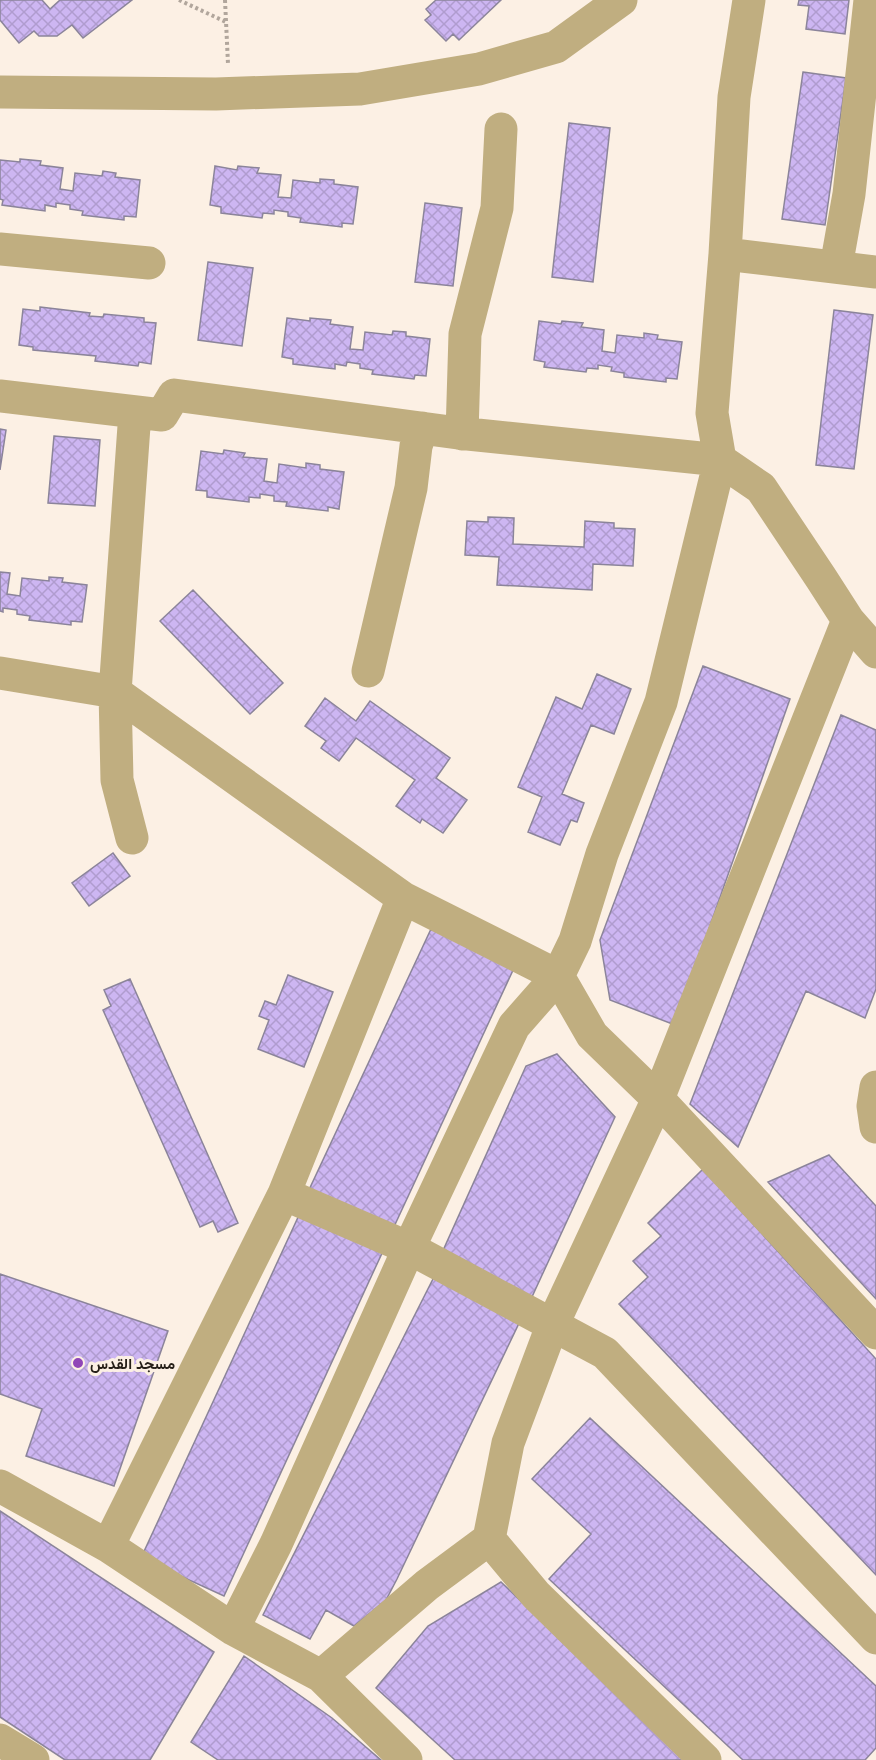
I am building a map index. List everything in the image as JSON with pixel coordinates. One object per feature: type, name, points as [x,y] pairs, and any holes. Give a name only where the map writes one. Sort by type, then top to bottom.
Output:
[{"type":"street","points":[[0,92],[216,94],[360,89],[479,69],[556,47],[621,0]]},
{"type":"street","points":[[233,1629],[276,1544],[409,1248],[514,1026],[558,976],[575,941],[602,854],[661,702],[720,460],[712,413],[725,254],[734,97],[749,0]]},
{"type":"street","points":[[836,267],[849,194],[870,0]]},
{"type":"street","points":[[462,434],[465,334],[497,208],[501,129]]},
{"type":"street","points":[[0,249],[149,263]]},
{"type":"street","points":[[725,254],[876,272]]},
{"type":"street","points":[[0,396],[162,415],[174,395],[462,434],[720,460],[761,488],[848,620],[876,652]]},
{"type":"street","points":[[132,838],[117,780],[115,692],[135,412]]},
{"type":"street","points":[[368,671],[411,488],[416,446],[422,428]]},
{"type":"street","points":[[321,1676],[427,1585],[489,1539],[508,1443],[552,1326],[658,1099],[848,620]]},
{"type":"street","points":[[0,673],[115,692],[403,898],[558,976],[592,1035],[658,1099],[876,1333]]},
{"type":"street","points":[[108,1546],[284,1194],[403,898]]},
{"type":"street","points":[[876,1087],[873,1106],[876,1127]]},
{"type":"street","points":[[284,1194],[409,1248],[605,1353],[876,1638]]},
{"type":"street","points":[[0,1486],[108,1546],[233,1629],[321,1676],[406,1760]]},
{"type":"street","points":[[489,1539],[536,1595],[705,1760]]},
{"type":"street","points":[[0,1740],[33,1760]]},
{"type":"path","points":[[179,0],[226,22]]},
{"type":"path","points":[[225,0],[228,64]]},
{"type":"building","points":[[0,0],[42,0],[50,9],[60,0],[132,0],[83,38],[72,25],[57,36],[39,36],[34,31],[19,43],[0,20]]},
{"type":"building","points":[[436,0],[501,0],[459,40],[453,34],[446,41],[425,20],[431,15],[426,9]]},
{"type":"building","points":[[799,0],[849,0],[845,34],[806,29],[809,6],[798,5]]},
{"type":"building","points":[[803,72],[846,78],[825,225],[782,219]]},
{"type":"building","points":[[569,123],[610,128],[593,282],[552,277]]},
{"type":"building","points":[[20,159],[41,161],[40,165],[63,168],[60,189],[73,191],[75,173],[102,176],[103,171],[116,173],[115,177],[140,180],[136,217],[124,216],[124,220],[82,215],[83,211],[70,209],[70,205],[56,203],[56,207],[45,205],[45,211],[2,205],[0,160],[20,162]]},
{"type":"building","points":[[215,166],[237,170],[238,166],[259,168],[257,173],[281,175],[278,197],[291,198],[293,180],[320,183],[320,179],[334,180],[334,184],[358,187],[353,224],[342,223],[342,227],[300,222],[301,218],[288,216],[288,212],[274,210],[274,214],[263,213],[262,218],[221,213],[221,207],[210,205]]},
{"type":"building","points":[[425,203],[462,208],[453,286],[415,282]]},
{"type":"building","points":[[208,262],[253,268],[242,346],[198,340]]},
{"type":"building","points":[[40,307],[90,313],[89,316],[103,317],[104,314],[144,318],[144,322],[156,323],[151,364],[139,362],[138,366],[95,361],[96,356],[33,350],[33,347],[19,345],[23,309],[40,311]]},
{"type":"building","points":[[834,310],[873,315],[854,469],[816,465]]},
{"type":"building","points":[[287,318],[310,321],[310,318],[331,320],[330,324],[353,327],[350,349],[363,350],[365,332],[392,335],[393,331],[406,332],[406,336],[430,339],[426,376],[415,375],[414,379],[372,374],[373,370],[360,368],[360,364],[347,362],[346,366],[335,364],[335,369],[293,364],[293,359],[282,357]]},
{"type":"building","points":[[539,321],[561,324],[562,321],[583,323],[581,327],[604,330],[602,351],[615,353],[617,335],[644,338],[644,333],[658,335],[657,339],[682,342],[677,379],[666,378],[666,382],[624,377],[624,373],[611,371],[612,367],[598,365],[598,369],[587,368],[586,372],[544,367],[545,362],[534,360]]},
{"type":"building","points":[[0,429],[6,430],[0,470]]},
{"type":"building","points":[[54,436],[100,440],[95,506],[48,503]]},
{"type":"building","points":[[224,450],[245,453],[243,457],[267,459],[264,481],[277,483],[279,464],[306,468],[306,463],[320,465],[320,469],[344,472],[339,509],[328,507],[328,511],[286,506],[287,502],[274,501],[274,496],[260,494],[260,498],[249,497],[249,502],[207,497],[207,491],[196,490],[201,451],[223,454]]},
{"type":"building","points":[[488,517],[514,518],[513,544],[584,547],[585,521],[614,523],[614,528],[635,529],[633,566],[593,564],[592,590],[497,585],[499,557],[465,555],[467,521],[488,522]]},
{"type":"building","points":[[0,572],[10,573],[7,594],[20,596],[22,578],[49,581],[49,577],[63,578],[62,582],[87,585],[82,622],[71,621],[71,625],[29,620],[30,616],[17,614],[17,610],[3,608],[3,612],[0,611]]},
{"type":"building","points":[[193,590],[283,683],[250,714],[160,621]]},
{"type":"building","points":[[703,666],[790,699],[675,1025],[610,1000],[600,940]]},
{"type":"building","points":[[597,674],[631,689],[614,734],[591,725],[562,794],[584,803],[577,822],[571,820],[560,845],[528,832],[542,797],[518,787],[556,697],[582,709]]},
{"type":"building","points":[[325,698],[356,721],[370,701],[450,758],[436,778],[467,800],[443,833],[422,819],[420,823],[396,806],[415,780],[356,738],[339,761],[321,748],[326,741],[305,726]]},
{"type":"building","points":[[841,715],[876,730],[876,989],[865,1018],[806,991],[738,1147],[690,1104]]},
{"type":"building","points":[[113,853],[130,876],[89,906],[72,883]]},
{"type":"building","points":[[431,929],[514,968],[392,1231],[308,1192]]},
{"type":"building","points":[[288,975],[333,992],[304,1067],[258,1049],[269,1020],[259,1016],[265,1001],[276,1005]]},
{"type":"building","points":[[130,979],[238,1223],[218,1232],[213,1221],[200,1227],[103,1010],[111,1006],[104,990]]},
{"type":"building","points":[[557,1054],[615,1117],[531,1299],[441,1255],[526,1066]]},
{"type":"building","points":[[829,1155],[876,1206],[876,1299],[768,1182]]},
{"type":"building","points":[[703,1169],[876,1359],[876,1575],[619,1304],[648,1277],[633,1261],[661,1236],[648,1223]]},
{"type":"building","points":[[300,1213],[383,1251],[224,1596],[141,1558]]},
{"type":"building","name":"مسجد القدس","points":[[0,1274],[168,1331],[114,1486],[26,1456],[42,1409],[0,1394]]},
{"type":"building","points":[[435,1275],[521,1319],[386,1600],[354,1626],[326,1610],[310,1639],[263,1615]]},
{"type":"building","points":[[590,1418],[876,1686],[876,1748],[865,1760],[743,1760],[549,1579],[591,1534],[532,1479]]},
{"type":"building","points":[[0,1511],[214,1652],[150,1760],[65,1760],[0,1717]]},
{"type":"building","points":[[501,1582],[687,1760],[455,1760],[376,1688],[428,1626]]},
{"type":"building","points":[[244,1656],[332,1718],[381,1760],[218,1760],[191,1742]]},
{"type":"place","name":"مسجد القدس","points":[[78,1363]]}]
